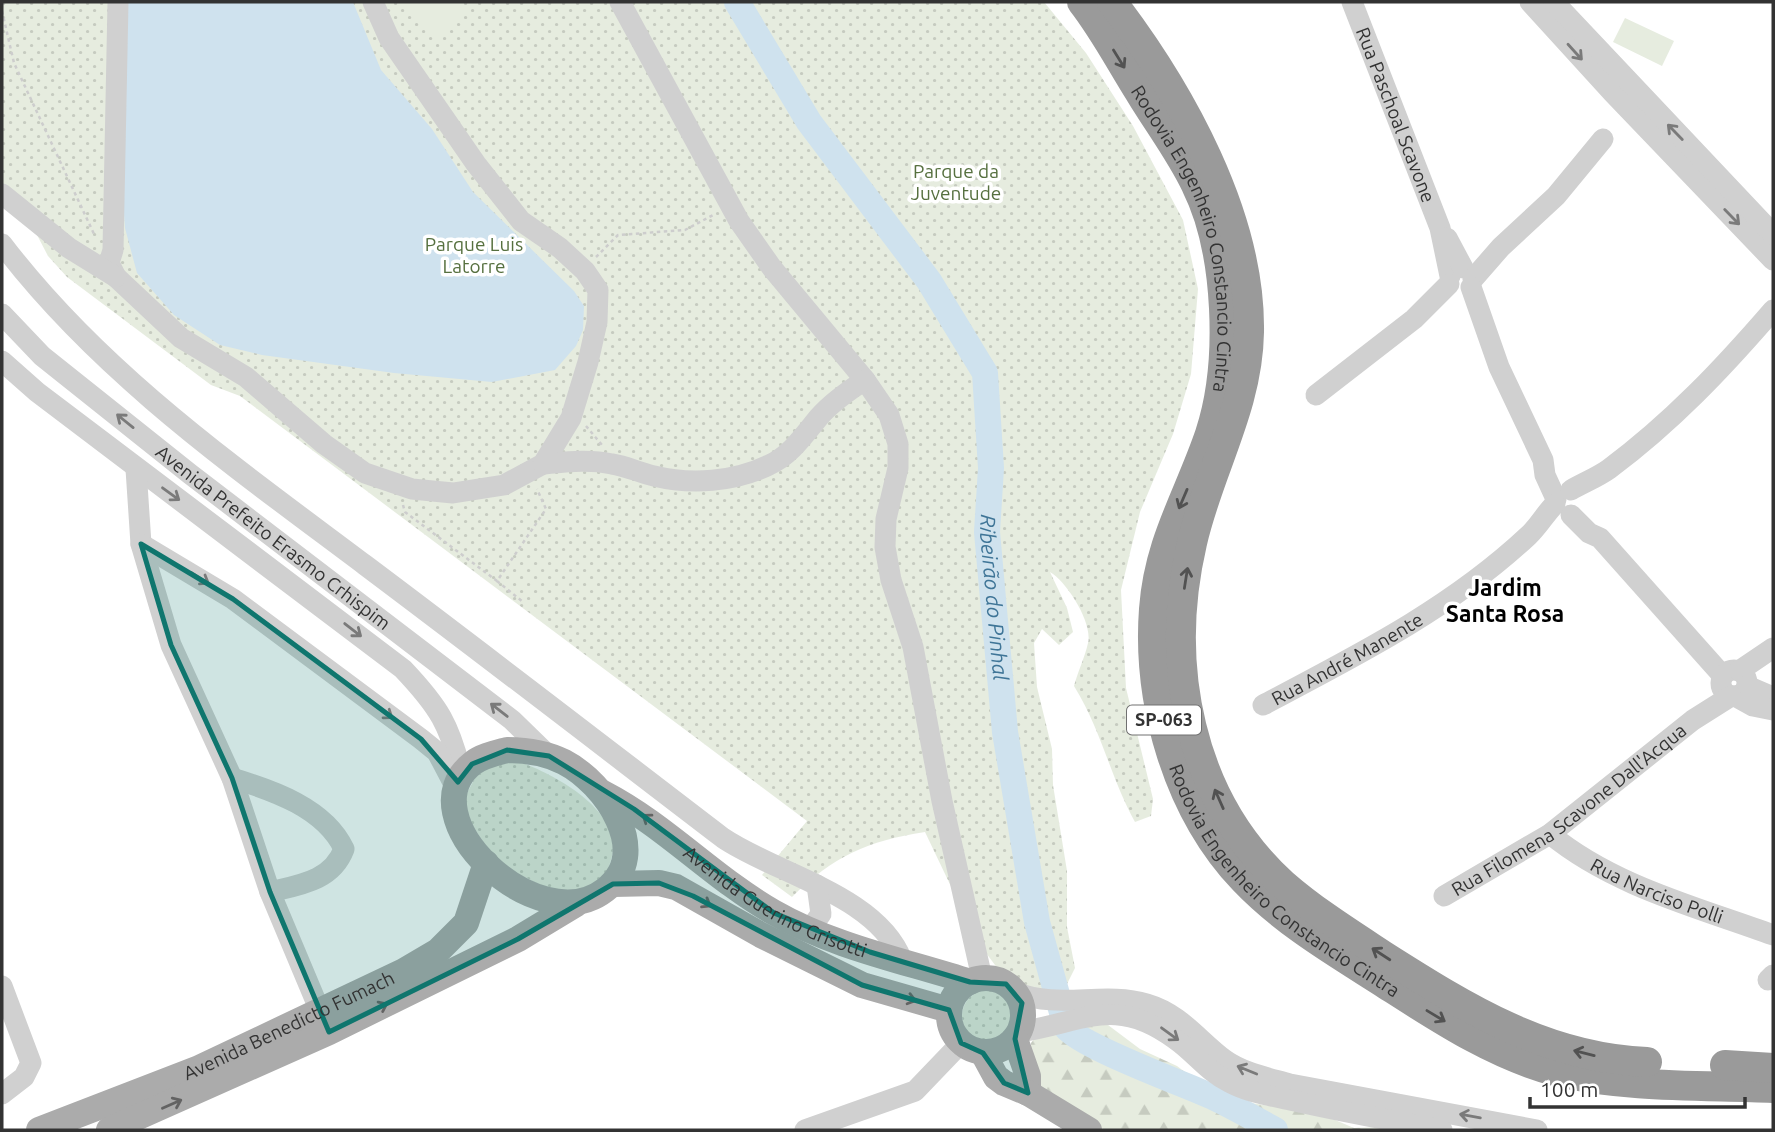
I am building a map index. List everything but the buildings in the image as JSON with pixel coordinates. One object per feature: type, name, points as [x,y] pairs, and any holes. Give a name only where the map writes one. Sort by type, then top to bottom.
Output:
[{"type":"highway","name":"Rodovia Engenheiro Constancio Cintra","points":[[1082,2],[1196,184],[1213,233],[1227,347],[1223,386],[1210,435],[1169,531],[1154,607],[1154,661],[1159,703],[1177,766],[1197,814],[1216,846],[1242,879],[1304,931],[1429,1012],[1468,1035],[1512,1055],[1554,1071],[1594,1079],[1773,1088]]},
{"type":"highway","name":"Rodovia Engenheiro Constancio Cintra","points":[[1112,2],[1170,88],[1201,145],[1223,195],[1243,267],[1250,331],[1245,385],[1192,541],[1181,612],[1180,659],[1186,713],[1201,760],[1224,811],[1254,853],[1283,883],[1339,927],[1475,1013],[1563,1048],[1614,1060],[1773,1068]]},
{"type":"main road","points":[[507,750],[529,750],[549,756],[565,763],[597,790],[621,825],[626,843],[625,859],[613,884],[592,899],[576,904],[553,902],[528,894],[486,863],[460,831],[454,807],[459,782],[472,764],[507,750]]},
{"type":"main road","name":"Avenida Guerino Grisotti","points":[[597,790],[642,815],[731,886],[814,925],[902,960],[976,980]]},
{"type":"main road","name":"Avenida Benedicto Fumach","points":[[109,1130],[324,1022],[438,951],[466,923],[486,863]]},
{"type":"main road","name":"Avenida Guerino Grisotti","points":[[613,884],[659,883],[676,887],[761,935],[862,985],[949,1010]]},
{"type":"main road","name":"Avenida Benedicto Fumach","points":[[40,1130],[324,1022],[495,950],[576,904]]},
{"type":"main road","points":[[466,923],[477,941],[495,950]]},
{"type":"main road","points":[[972,1048],[1007,1046],[1017,1035],[1024,1016],[1016,992],[995,979],[976,980],[960,989],[949,1010],[949,1022],[996,1077],[1089,1130]]},
{"type":"main road","points":[[1017,1035],[1028,1076],[1028,1093]]},
{"type":"street","points":[[113,270],[118,2]]},
{"type":"street","points":[[373,2],[389,38],[476,164],[521,221],[560,248],[585,271],[598,290],[597,322],[571,418],[535,469]]},
{"type":"street","points":[[620,2],[729,204],[772,268],[865,380],[889,415],[898,444],[898,468],[886,519],[887,558],[891,580],[913,647],[976,980]]},
{"type":"street","name":"Rua Paschoal Scavone","points":[[1352,2],[1462,281],[1468,309],[1482,323],[1543,460],[1554,469],[1568,502],[1589,533],[1600,538],[1753,706],[1773,710]]},
{"type":"street","points":[[1530,2],[1773,234]]},
{"type":"street","points":[[1554,2],[1618,86],[1773,260]]},
{"type":"street","points":[[1316,395],[1414,319],[1427,314],[1556,196],[1603,139]]},
{"type":"street","points":[[2,194],[69,248],[113,270],[181,338],[246,377],[324,444],[365,473],[406,487],[453,493],[504,485],[535,469],[586,461],[624,467],[655,476],[710,481],[769,465],[787,454],[845,393],[865,380]]},
{"type":"street","points":[[2,244],[42,295],[92,346],[207,447],[723,838],[743,852],[817,885],[861,913],[889,936],[902,960]]},
{"type":"street","name":"Rua André Manente","points":[[1263,705],[1390,638],[1445,603],[1530,534],[1543,531],[1568,502],[1592,490],[1606,471],[1705,388],[1773,310]]},
{"type":"street","name":"Avenida Prefeito Erasmo Crhispim","points":[[2,314],[42,356],[190,474],[512,720],[549,756]]},
{"type":"street","name":"Avenida Prefeito Erasmo Crhispim","points":[[2,361],[37,392],[136,469],[402,669],[429,697],[446,721],[459,782]]},
{"type":"street","points":[[136,469],[141,544],[170,645],[232,778],[270,892],[324,1022]]},
{"type":"street","points":[[141,544],[233,599],[421,739],[437,752],[459,782]]},
{"type":"street","name":"Rua Filomena Scavone Dall'Acqua","points":[[1735,685],[1773,648]]},
{"type":"street","name":"Rua Filomena Scavone Dall'Acqua","points":[[1444,896],[1549,834],[1693,720],[1702,705],[1735,685],[1773,654]]},
{"type":"street","name":"Rua Paschoal Scavone","points":[[1735,685],[1773,698]]},
{"type":"street","points":[[232,778],[284,796],[333,832],[345,849],[335,866],[325,875],[313,881],[270,892]]},
{"type":"street","name":"Rua Narciso Polli","points":[[1549,834],[1593,865],[1628,882],[1773,935]]},
{"type":"street","points":[[814,925],[822,907],[817,885]]},
{"type":"street","points":[[814,925],[845,909],[861,913]]},
{"type":"street","points":[[2,986],[31,1062],[24,1077],[2,1094]]},
{"type":"street","points":[[1016,992],[1052,1012]]},
{"type":"street","points":[[1017,1035],[1052,1012],[1083,1007],[1111,998],[1146,1004],[1187,1024],[1226,1061],[1290,1084],[1536,1130]]},
{"type":"street","points":[[1083,1007],[1135,1017],[1158,1026],[1229,1083],[1256,1092],[1441,1130]]},
{"type":"street","points":[[805,1130],[915,1091],[972,1048]]},
{"type":"path","points":[[2,11],[14,63],[113,270]]},
{"type":"path","points":[[585,271],[618,235],[685,230],[729,204]]},
{"type":"path","points":[[577,397],[585,423],[595,439],[624,467]]},
{"type":"path","points":[[497,581],[546,509],[535,469]]},
{"type":"path","points":[[406,487],[402,505],[405,512],[523,602]]},
{"type":"highlighted area","points":[[141,544],[233,599],[421,739],[458,782],[472,764],[507,750],[549,756],[634,809],[774,913],[870,952],[970,982],[1006,984],[1022,1003],[1015,1039],[1028,1093],[1004,1083],[983,1053],[961,1043],[949,1010],[862,985],[693,896],[659,883],[613,884],[518,939],[329,1032],[270,892],[232,778],[171,645]]},
{"type":"green space","name":"Parque Luis Latorre","points":[[2,2],[1044,2],[1086,53],[1133,126],[1183,220],[1198,289],[1191,374],[1173,434],[1140,512],[1121,590],[1126,688],[1153,799],[1151,816],[1135,822],[1092,720],[1074,686],[1088,643],[1087,625],[1071,594],[1050,572],[1067,608],[1073,632],[1059,645],[1042,629],[1034,643],[1037,687],[1052,749],[1053,785],[1067,871],[1067,927],[1075,968],[1066,986],[1043,995],[998,969],[977,941],[925,832],[886,840],[852,852],[822,871],[792,897],[762,875],[807,821],[240,396],[211,385],[67,277],[48,256],[36,233],[2,203]]},
{"type":"green space","points":[[401,2],[460,2],[467,8],[436,37]]},
{"type":"green space","points":[[1625,18],[1674,41],[1662,66],[1613,42]]},
{"type":"green space","points":[[514,760],[563,783],[595,808],[606,823],[612,839],[612,856],[606,872],[596,883],[559,894],[496,863],[465,813],[466,795],[475,778],[488,767]]},
{"type":"green space","points":[[988,990],[1007,997],[1014,1016],[1007,1035],[988,1042],[969,1035],[962,1016],[969,997]]},
{"type":"green space","points":[[1100,1019],[1140,1049],[1177,1066],[1219,1098],[1321,1114],[1354,1128],[1382,1127],[1390,1130],[1105,1130],[1060,1104],[1044,1091],[1032,1074],[1029,1059],[1031,1043],[1038,1034]]},
{"type":"water","points":[[128,2],[353,2],[381,70],[432,129],[473,192],[574,291],[584,306],[583,330],[576,346],[555,370],[492,382],[394,373],[262,355],[220,345],[174,315],[137,273],[125,228],[122,118]]},
{"type":"waterway","name":"Ribeirão do Pinhal","points":[[737,2],[809,122],[929,281],[985,373],[991,468],[987,532],[1005,732],[1037,922],[1066,1027],[1091,1044],[1213,1097],[1275,1130]]},
{"type":"district","name":"Jardim Santa Rosa","points":[[1505,601]]},
{"type":"park label","name":"Parque da Juventude","points":[[956,182]]}]
